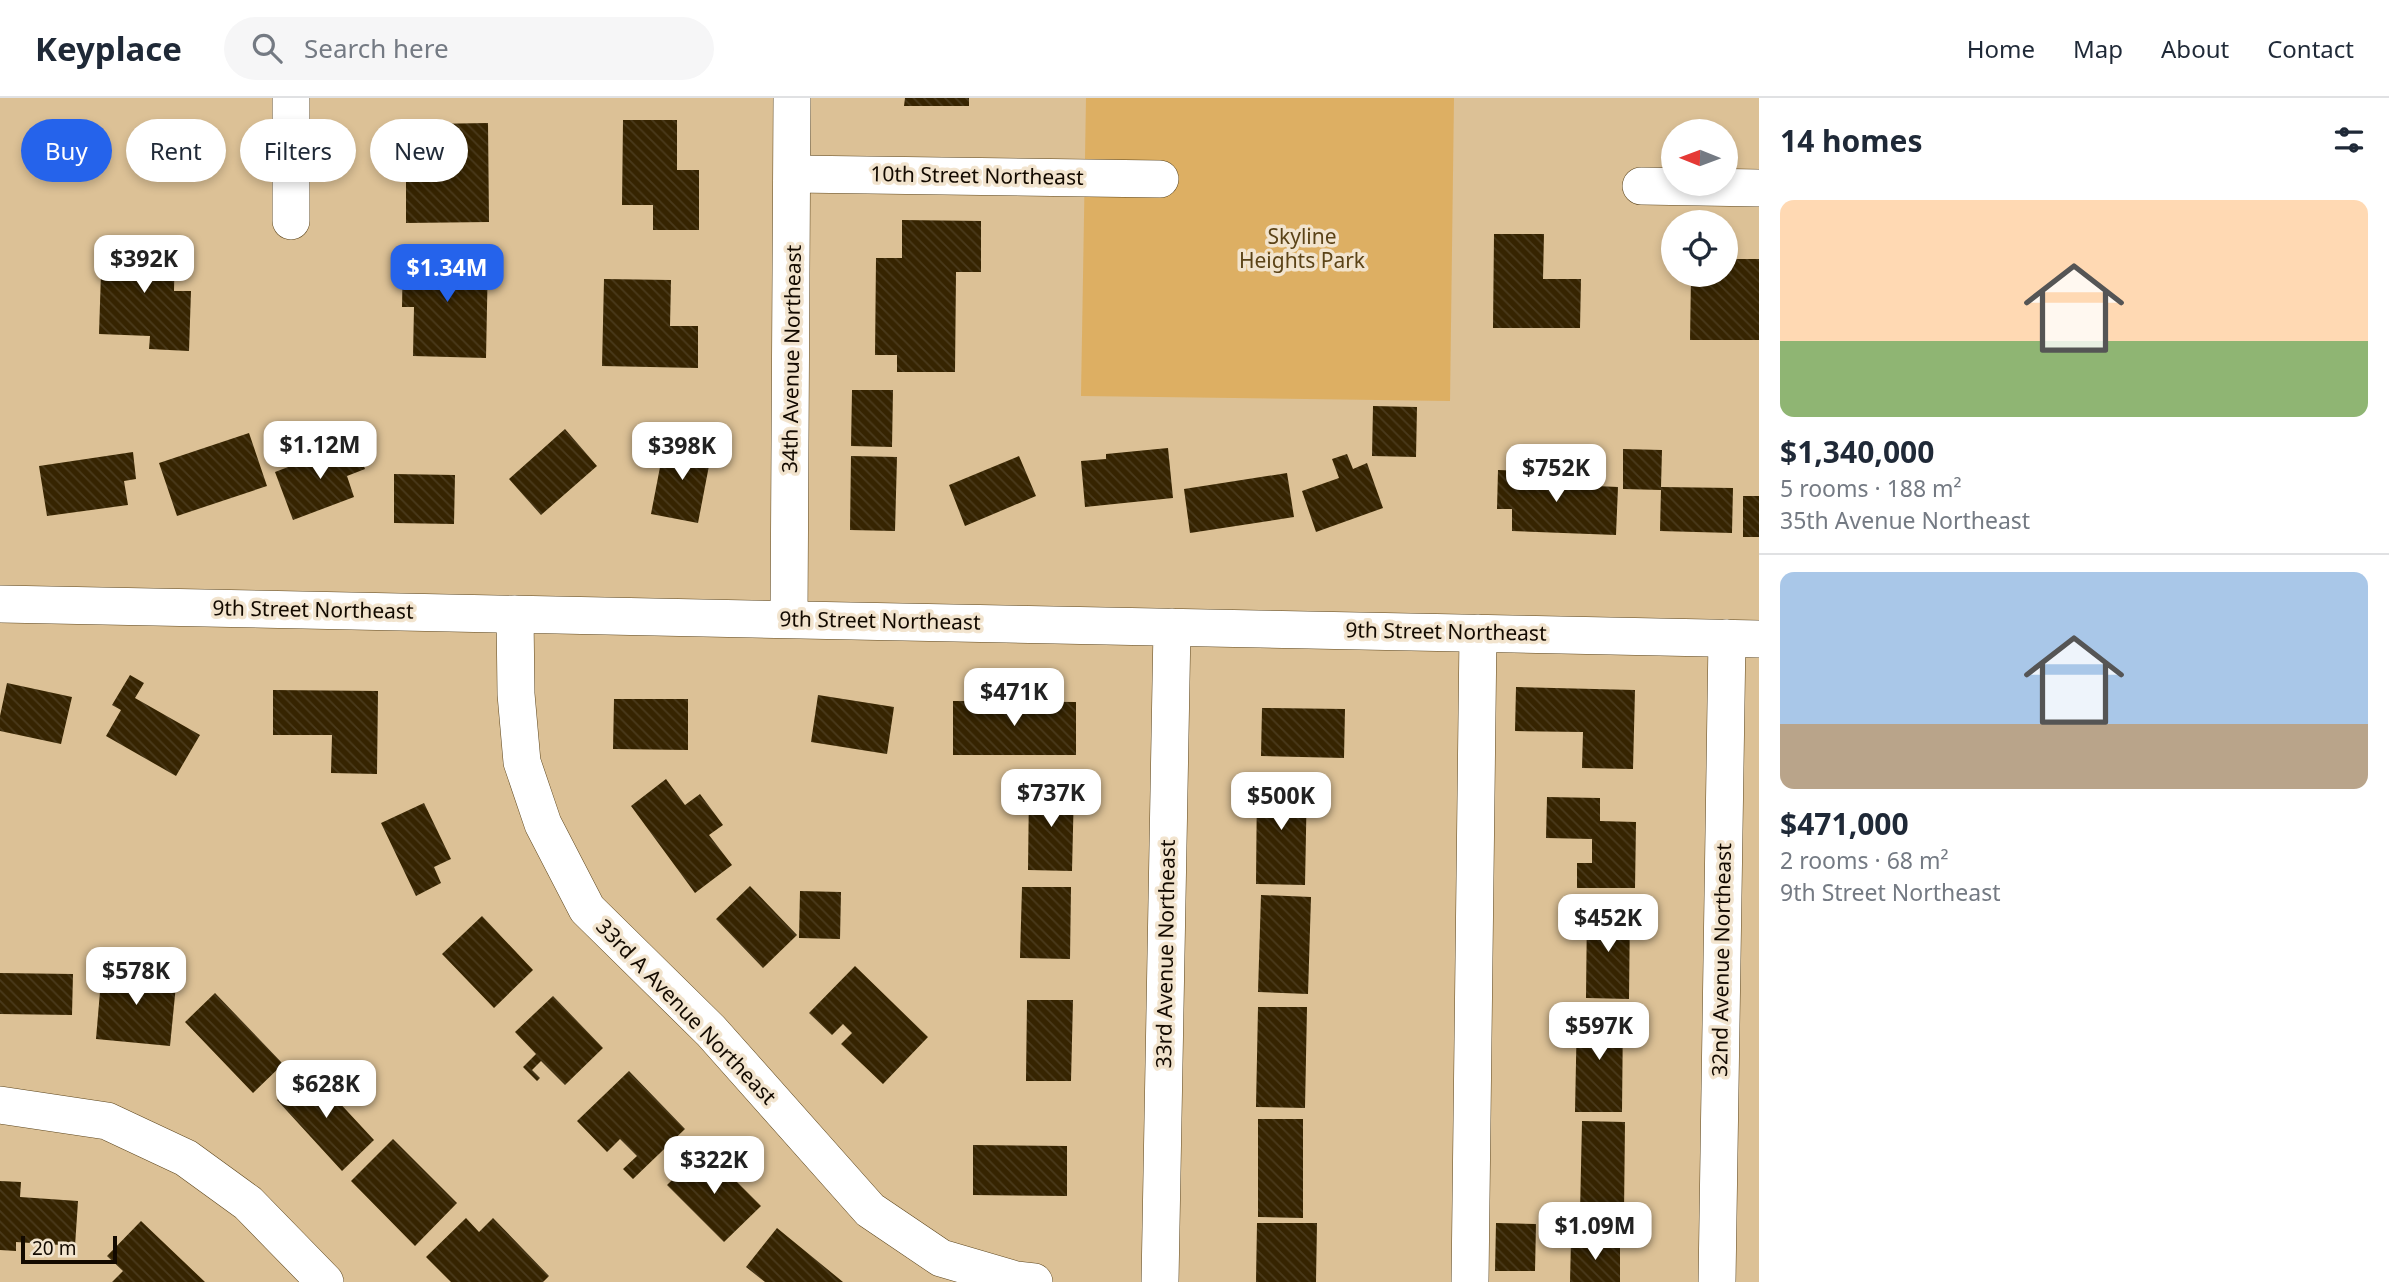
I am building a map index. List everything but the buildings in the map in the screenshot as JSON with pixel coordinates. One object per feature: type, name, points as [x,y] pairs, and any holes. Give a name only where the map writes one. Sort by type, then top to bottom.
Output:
[{"type":"street","points":[[291,98],[291,221]]},
{"type":"street","name":"34th Avenue Northeast","points":[[789,619],[792,98]]},
{"type":"street","name":"10th Street Northeast","points":[[793,174],[1160,179]]},
{"type":"street","points":[[1642,186],[1759,188]]},
{"type":"street","name":"9th Street Northeast","points":[[0,604],[1478,633],[1748,642]]},
{"type":"street","name":"33rd A Avenue Northeast","points":[[515,614],[516,694],[522,762],[543,824],[587,909],[711,1031],[870,1210],[941,1258],[1016,1280],[1034,1282]]},
{"type":"street","name":"33rd Avenue Northeast","points":[[1160,1282],[1171,627]]},
{"type":"street","points":[[1470,1282],[1478,633]]},
{"type":"street","name":"32nd Avenue Northeast","points":[[1717,1282],[1748,642]]},
{"type":"street","points":[[0,1105],[107,1121],[186,1158],[248,1203],[325,1282]]},
{"type":"green space","name":"Skyline Heights Park","points":[[1086,98],[1454,98],[1450,401],[1081,396]]}]
